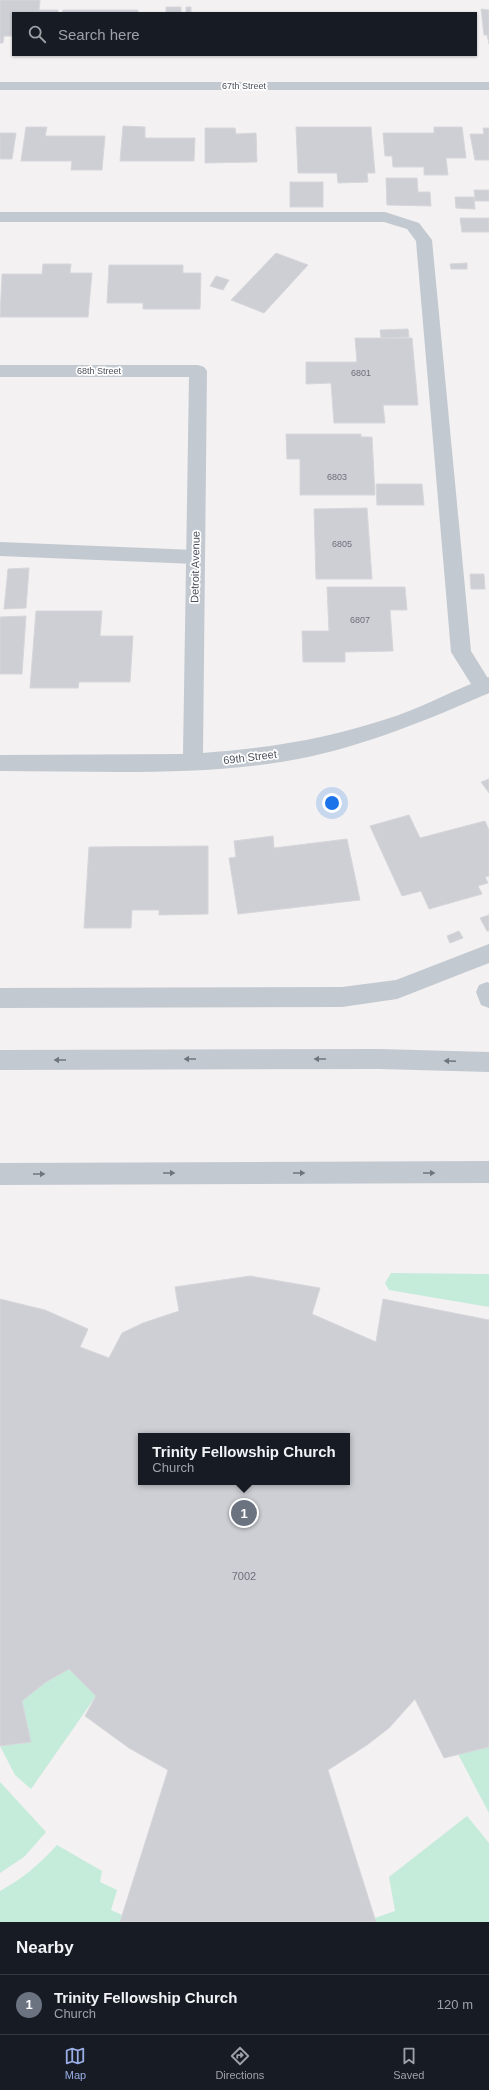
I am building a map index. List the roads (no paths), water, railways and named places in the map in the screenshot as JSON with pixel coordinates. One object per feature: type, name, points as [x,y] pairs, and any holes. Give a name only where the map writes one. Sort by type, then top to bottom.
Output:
[{"type":"street","name":"67th Street","points":[[0,86],[489,86]]},
{"type":"street","points":[[0,217],[385,217],[413,226],[424,240],[461,652],[486,686]]},
{"type":"street","name":"68th Street","points":[[0,371],[198,371]]},
{"type":"street","name":"Detroit Avenue","points":[[193,762],[198,371]]},
{"type":"street","points":[[0,549],[195,556]]},
{"type":"street","name":"69th Street","points":[[0,763],[193,762],[246,758],[298,751],[352,738],[405,721],[486,686]]},
{"type":"street","points":[[0,998],[342,997],[397,989],[489,954]]},
{"type":"street","points":[[0,1060],[379,1059],[489,1062]]},
{"type":"street","points":[[0,1174],[489,1172]]},
{"type":"place","name":"Trinity Fellowship Church","points":[[244,1513]]}]
